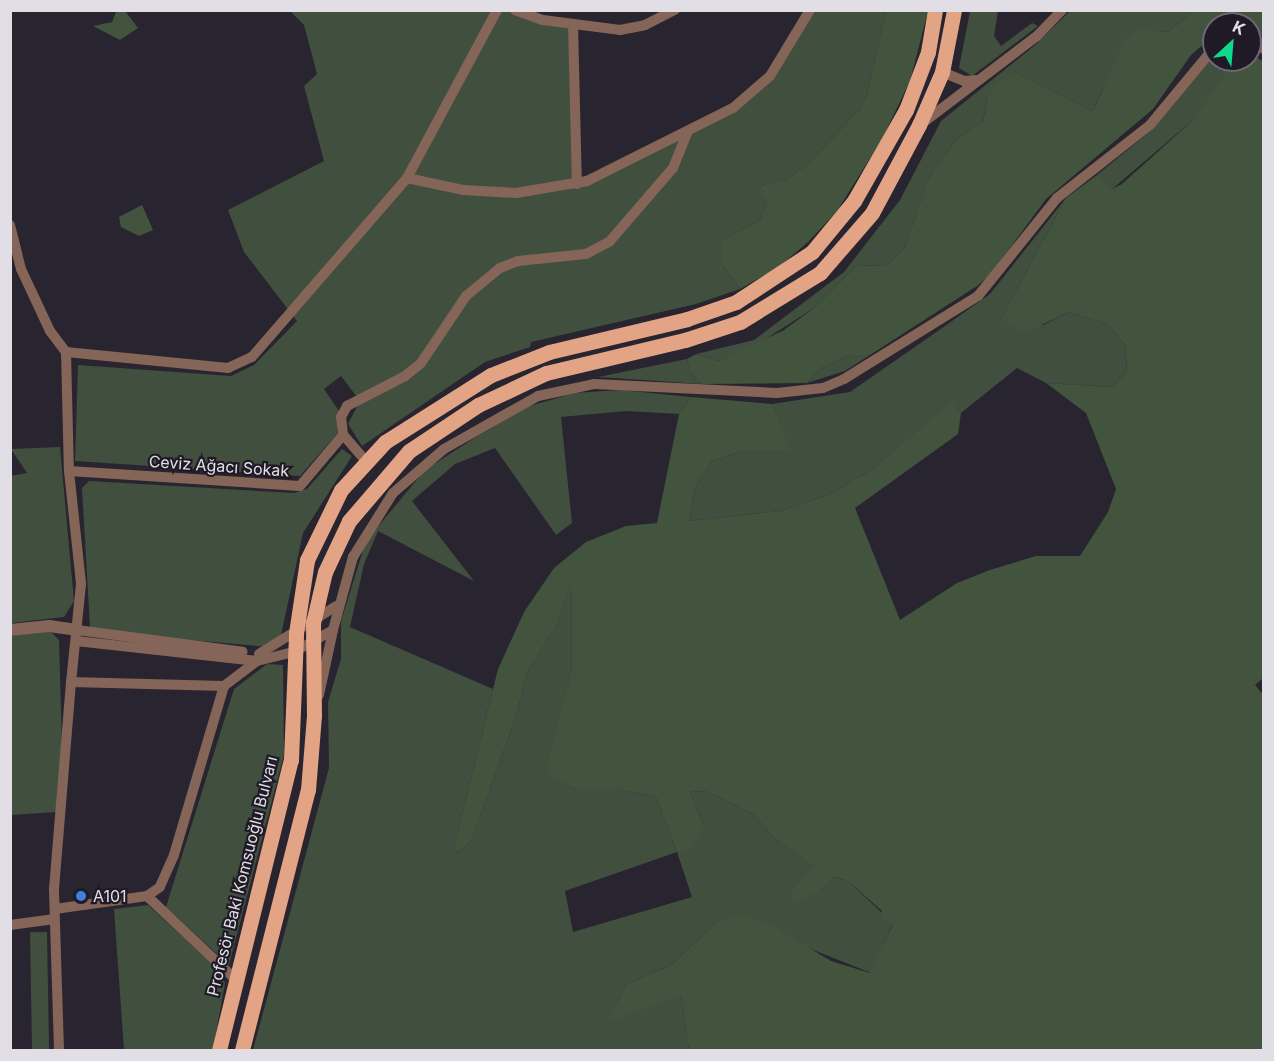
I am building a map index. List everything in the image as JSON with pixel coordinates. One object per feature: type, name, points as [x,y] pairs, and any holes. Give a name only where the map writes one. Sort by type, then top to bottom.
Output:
[{"type":"main road","name":"Profesör Baki Komsuoğlu Bulvarı","points":[[219,1050],[235,979],[287,780],[296,633],[314,539],[365,460],[429,411],[507,367],[549,352],[710,311],[758,291],[794,266],[837,226],[868,180],[915,92],[935,10]]},
{"type":"main road","points":[[242,1050],[308,790],[314,716],[313,623],[325,572],[344,530],[375,486],[409,451],[464,413],[532,378],[711,333],[798,290],[839,254],[872,213],[919,125],[942,72],[954,10]]},
{"type":"street","points":[[66,352],[228,368],[242,364],[407,178],[497,10]]},
{"type":"street","points":[[515,10],[573,24],[631,29],[675,10]]},
{"type":"street","points":[[407,178],[463,190],[516,194],[577,184],[626,165],[687,133],[757,90],[782,61],[810,10]]},
{"type":"street","points":[[919,125],[1037,36],[1062,10]]},
{"type":"street","points":[[573,24],[577,184]]},
{"type":"street","points":[[314,716],[336,606],[361,540],[393,493],[444,449],[523,402],[594,384],[739,394],[823,388],[965,305],[988,287],[1057,198],[1150,125],[1202,62]]},
{"type":"street","points":[[942,72],[964,81],[978,80]]},
{"type":"street","points":[[365,460],[343,435],[342,417],[347,406],[405,376],[421,363],[465,296],[500,268],[527,259],[586,254],[610,241],[673,168],[687,133]]},
{"type":"street","points":[[10,225],[21,268],[50,331],[66,352],[69,471],[81,584],[71,682],[55,914],[58,1050]]},
{"type":"street","name":"Ceviz Ağacı Sokak","points":[[69,471],[300,486],[343,435]]},
{"type":"street","points":[[76,636],[258,654],[313,623],[336,606]]},
{"type":"street","points":[[10,630],[49,626],[76,636],[257,661],[294,652],[313,639],[333,630]]},
{"type":"street","points":[[10,925],[147,896],[160,887],[168,870],[224,686],[257,661]]},
{"type":"street","points":[[71,682],[224,686]]},
{"type":"street","points":[[147,896],[235,979]]},
{"type":"green space","points":[[117,10],[125,11],[138,28],[120,40],[93,26],[112,22]]},
{"type":"green space","points":[[515,10],[573,24],[577,183],[757,90],[810,11],[886,11],[866,98],[858,111],[807,165],[787,179],[762,185],[767,202],[760,220],[720,241],[724,268],[740,289],[696,304],[531,342],[530,347],[485,362],[362,446],[348,424],[360,401],[341,376],[324,389],[339,411],[337,434],[300,476],[75,461],[78,365],[231,376],[254,365],[297,321],[244,252],[228,210],[324,161],[304,86],[317,74],[304,25],[290,11]]},
{"type":"green space","points":[[886,11],[928,11],[910,81],[882,139],[837,211],[809,241],[779,267],[740,289],[722,265],[720,241],[760,220],[767,202],[760,194],[762,185],[787,179],[807,165],[858,111],[866,98]]},
{"type":"green space","points":[[970,11],[998,11],[994,36],[1001,46],[1032,23],[1038,26],[972,76],[959,68]]},
{"type":"green space","points":[[1070,11],[1194,11],[1168,32],[1156,31],[1102,90],[1093,111],[1018,74],[987,98],[983,122],[960,136],[940,160],[927,182],[905,247],[887,265],[856,266],[814,308],[753,347],[719,361],[696,354],[754,340],[844,272],[900,200],[941,121],[1034,46]]},
{"type":"green space","points":[[1194,11],[1263,11],[1263,36],[1262,12],[1202,12],[1202,45],[1191,55],[1153,109],[1046,199],[990,275],[977,286],[870,355],[850,355],[821,368],[807,383],[702,384],[690,372],[687,359],[696,354],[719,361],[784,330],[814,308],[856,266],[887,265],[905,247],[927,182],[940,160],[960,136],[983,122],[987,98],[998,82],[1018,74],[1093,111],[1125,39],[1140,29],[1168,32]]},
{"type":"green space","points":[[1262,61],[1264,62],[1264,677],[1255,685],[1264,696],[1263,1050],[689,1050],[681,995],[606,1023],[627,984],[673,964],[716,922],[739,915],[770,924],[831,961],[870,973],[893,924],[881,919],[882,911],[848,881],[833,877],[818,892],[799,902],[791,900],[794,886],[815,866],[775,839],[753,814],[706,791],[690,792],[703,824],[693,847],[677,852],[656,797],[618,789],[577,789],[546,774],[572,668],[571,582],[556,627],[527,672],[517,713],[471,842],[459,852],[453,851],[498,669],[524,612],[554,568],[586,542],[626,526],[657,523],[679,414],[691,397],[772,404],[791,450],[746,450],[712,461],[695,488],[689,521],[781,511],[828,495],[871,470],[952,402],[961,413],[958,434],[855,508],[900,620],[957,583],[990,570],[1036,556],[1080,556],[1108,512],[1116,489],[1086,413],[1046,383],[1112,387],[1127,371],[1125,345],[1107,324],[1069,312],[1024,333],[1001,319],[1066,198],[1097,175],[1112,189],[1122,184],[1193,120],[1227,72],[1262,72]]},
{"type":"green space","points":[[1202,68],[1202,72],[1231,72],[1193,120],[1111,190],[1097,175],[1153,129]]},
{"type":"green space","points":[[1066,198],[1001,319],[1043,325],[1069,312],[1107,324],[1125,345],[1127,371],[1112,387],[1046,383],[1017,368],[961,413],[952,403],[871,470],[828,495],[781,511],[689,521],[695,488],[712,461],[746,450],[790,450],[772,404],[850,392],[945,326],[990,294]]},
{"type":"green space","points":[[142,205],[153,230],[139,236],[121,227],[119,217]]},
{"type":"green space","points":[[850,355],[870,355],[845,371],[807,383],[821,368]]},
{"type":"green space","points":[[687,359],[690,372],[702,384],[598,377]]},
{"type":"green space","points":[[621,390],[691,397],[679,414],[626,411],[561,417],[572,523],[556,535],[495,448],[455,464],[412,501],[474,581],[378,531],[364,564],[350,627],[493,689],[453,851],[459,852],[471,842],[517,713],[527,672],[556,627],[571,580],[572,668],[547,774],[577,789],[618,789],[656,797],[677,852],[703,824],[690,792],[706,791],[753,814],[775,839],[816,866],[794,886],[818,892],[832,877],[848,881],[893,923],[871,973],[801,945],[716,922],[673,964],[627,984],[607,1022],[681,994],[689,1050],[253,1050],[329,768],[328,702],[341,659],[341,621],[366,541],[425,470],[530,406],[574,393]],"holes":[[[677,852],[692,897],[573,932],[565,891]]]},
{"type":"green space","points":[[60,447],[74,601],[64,617],[11,623],[10,476],[27,473],[11,449]]},
{"type":"green space","points":[[342,449],[352,456],[303,533],[281,635],[269,647],[99,632],[90,627],[82,488],[89,481],[294,493],[307,489]]},
{"type":"green space","points":[[50,631],[59,640],[62,745],[56,812],[11,815],[10,636]]},
{"type":"green space","points":[[267,664],[283,665],[284,755],[229,965],[166,907],[234,689]]},
{"type":"green space","points":[[148,905],[216,967],[225,983],[213,1050],[124,1050],[114,909]]},
{"type":"green space","points":[[30,932],[47,932],[49,1050],[32,1050]]},
{"type":"place","name":"A101","points":[[81,896]]}]
